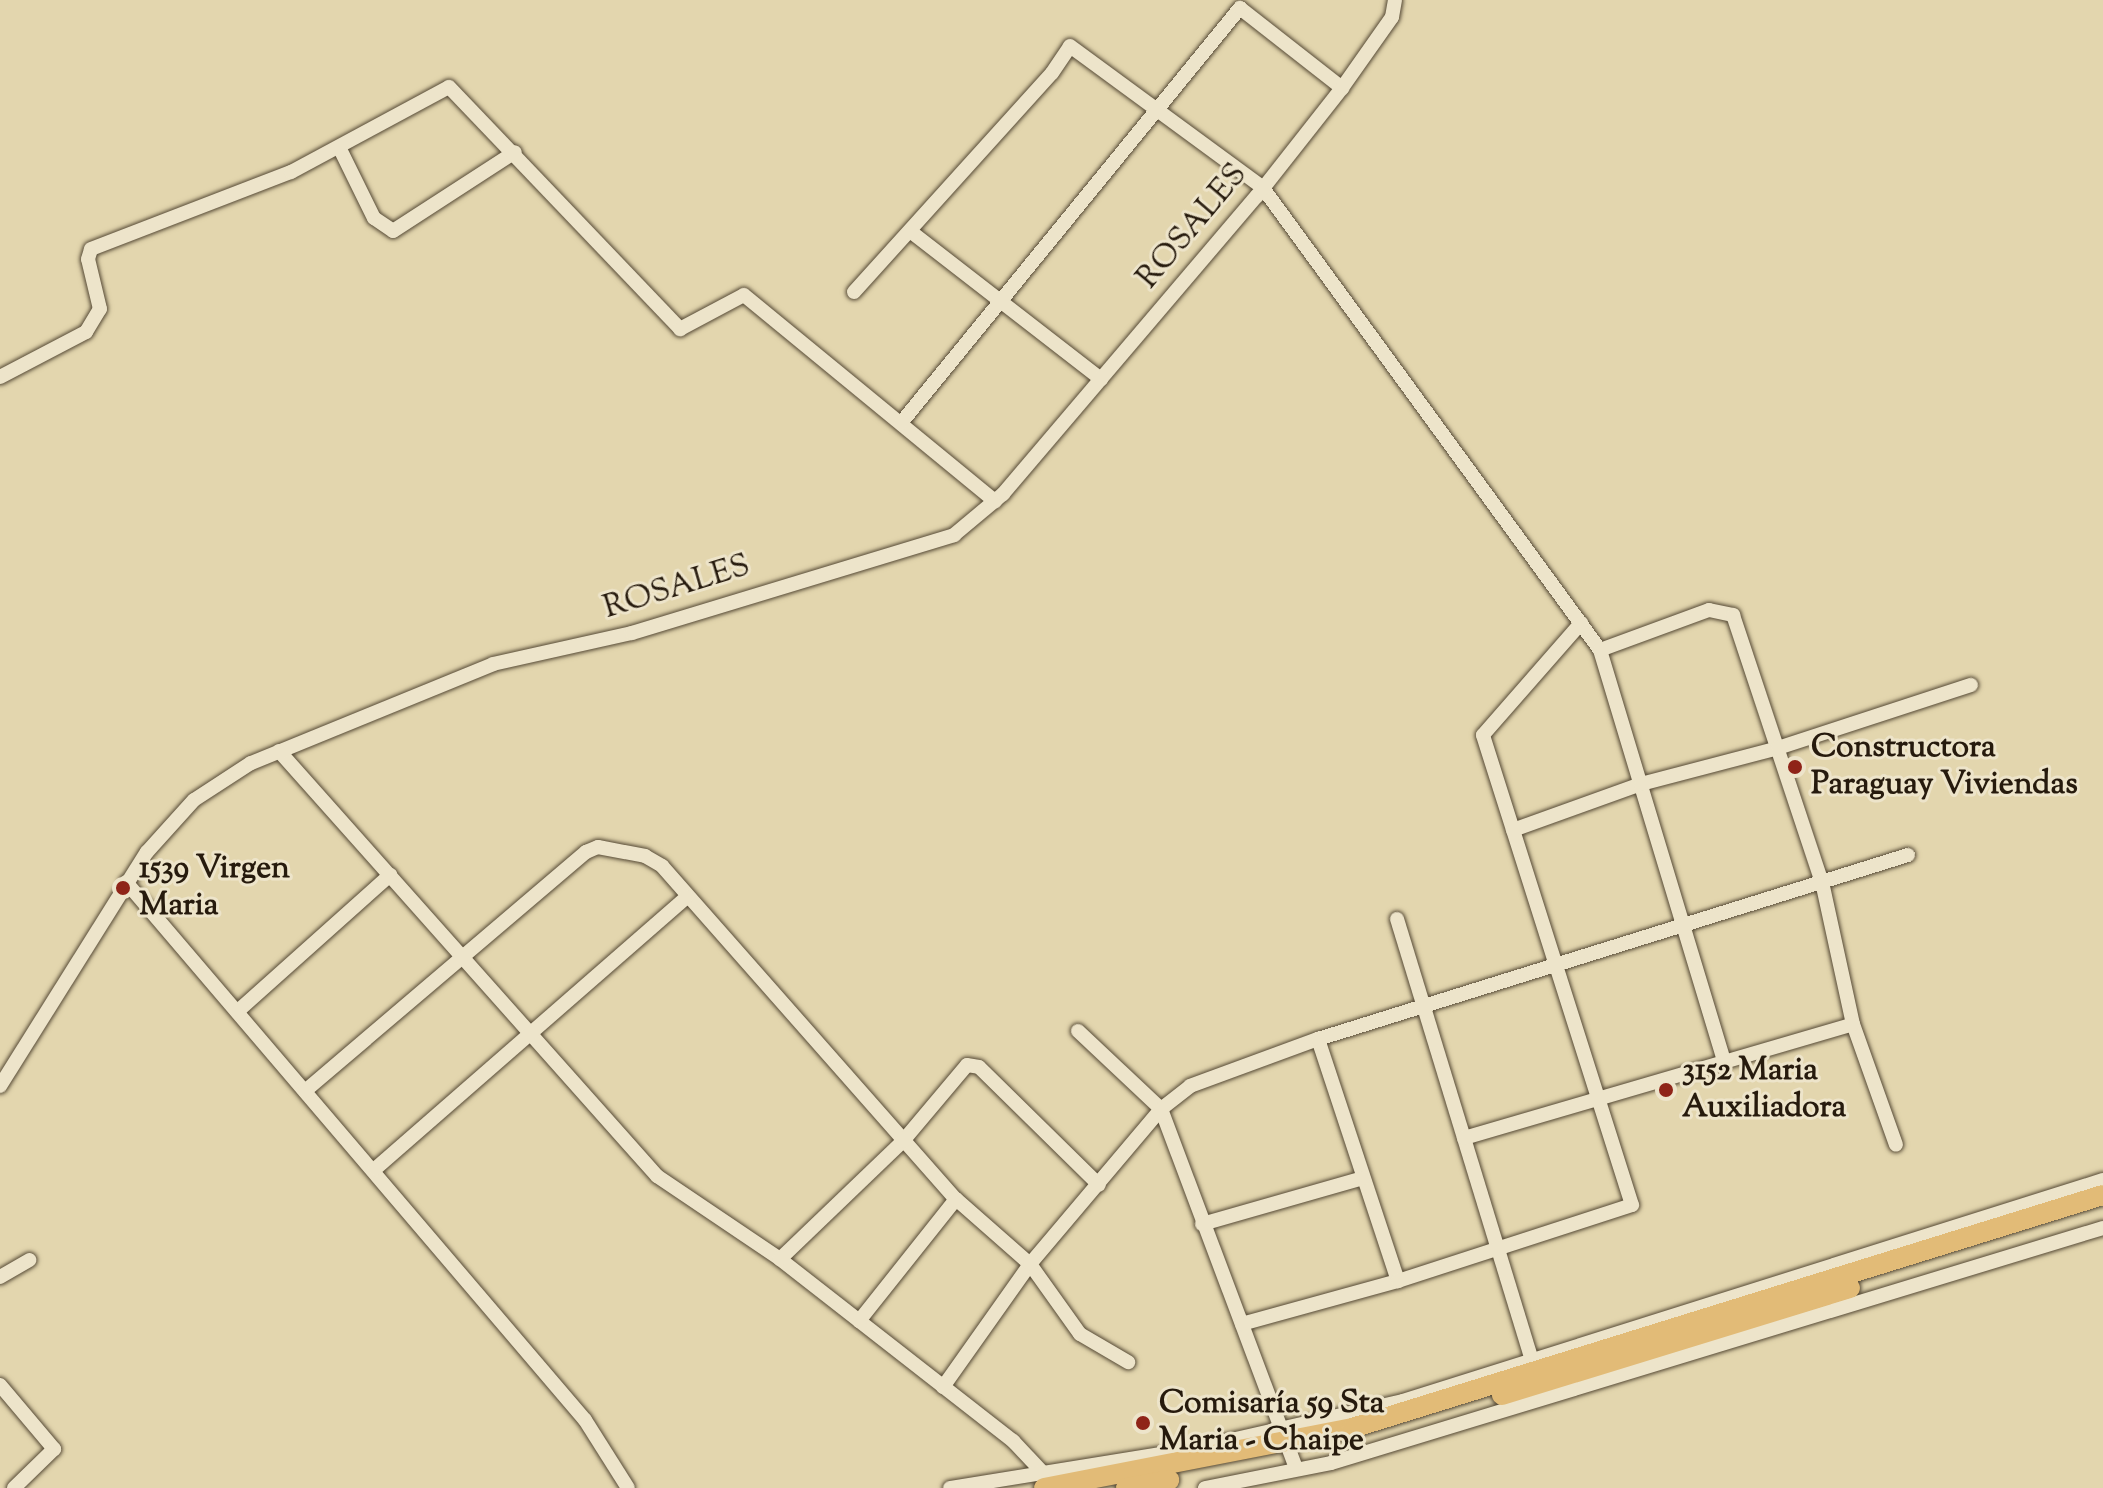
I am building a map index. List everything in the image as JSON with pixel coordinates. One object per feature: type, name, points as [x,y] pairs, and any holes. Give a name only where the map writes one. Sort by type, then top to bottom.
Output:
[{"type":"highway","points":[[1126,1488],[1287,1450],[2103,1195]]},
{"type":"highway","points":[[1535,1372],[2103,1209]]},
{"type":"highway","points":[[1045,1482],[1068,1486],[1287,1450]]},
{"type":"street","name":"ROSALES","points":[[0,1086],[126,882],[194,800],[279,751],[493,664],[632,633],[954,535],[995,501],[1263,188],[1342,88],[1392,17],[1395,0]]},
{"type":"street","points":[[901,423],[1240,8],[1342,88]]},
{"type":"street","points":[[854,292],[1052,73],[1070,46],[1263,188],[1600,650],[1724,1060]]},
{"type":"street","points":[[0,377],[86,332],[100,309],[88,259],[91,249],[340,149],[449,87],[515,152],[680,329],[744,295],[995,501]]},
{"type":"street","points":[[340,149],[374,218],[393,231],[515,152]]},
{"type":"street","points":[[910,231],[1101,379]]},
{"type":"street","points":[[1600,650],[1709,610],[1733,615],[1822,882],[1853,1024],[1896,1145]]},
{"type":"street","points":[[1242,1324],[1398,1281],[1632,1205],[1483,735],[1581,623]]},
{"type":"street","points":[[1513,830],[1641,784],[1778,748],[1971,685]]},
{"type":"street","points":[[279,751],[657,1176],[780,1259],[943,1387],[1045,1482]]},
{"type":"street","points":[[305,1091],[598,847],[654,860],[956,1199],[1030,1264],[1080,1334],[1128,1362]]},
{"type":"street","points":[[943,1387],[1030,1264],[1161,1109],[1190,1086],[1318,1039],[1908,855]]},
{"type":"street","points":[[239,1010],[390,875]]},
{"type":"street","points":[[126,882],[375,1169],[585,1420],[628,1488]]},
{"type":"street","points":[[375,1169],[687,897]]},
{"type":"street","points":[[1397,919],[1426,1005],[1535,1372]]},
{"type":"street","points":[[1464,1138],[1853,1024]]},
{"type":"street","points":[[1078,1031],[1161,1109],[1287,1450]]},
{"type":"street","points":[[1318,1039],[1398,1281]]},
{"type":"street","points":[[0,1055],[11,1068]]},
{"type":"street","points":[[780,1259],[903,1141],[962,1068],[974,1065],[1099,1185]]},
{"type":"street","points":[[1202,1224],[1363,1178]]},
{"type":"street","points":[[1205,1488],[1403,1401],[1535,1372],[2103,1180]]},
{"type":"street","points":[[859,1321],[956,1199]]},
{"type":"street","points":[[950,1488],[1045,1482],[1287,1450],[1542,1401],[2103,1228]]},
{"type":"street","points":[[0,1277],[29,1260]]},
{"type":"street","points":[[0,1385],[54,1449],[14,1488]]},
{"type":"place","name":"Constructora Paraguay Viviendas","points":[[1795,767]]},
{"type":"place","name":"1539 Virgen Maria","points":[[123,888]]},
{"type":"place","name":"3152 Maria Auxiliadora","points":[[1666,1090]]},
{"type":"place","name":"Comisaría 59 Sta Maria - Chaipe","points":[[1143,1423]]}]
